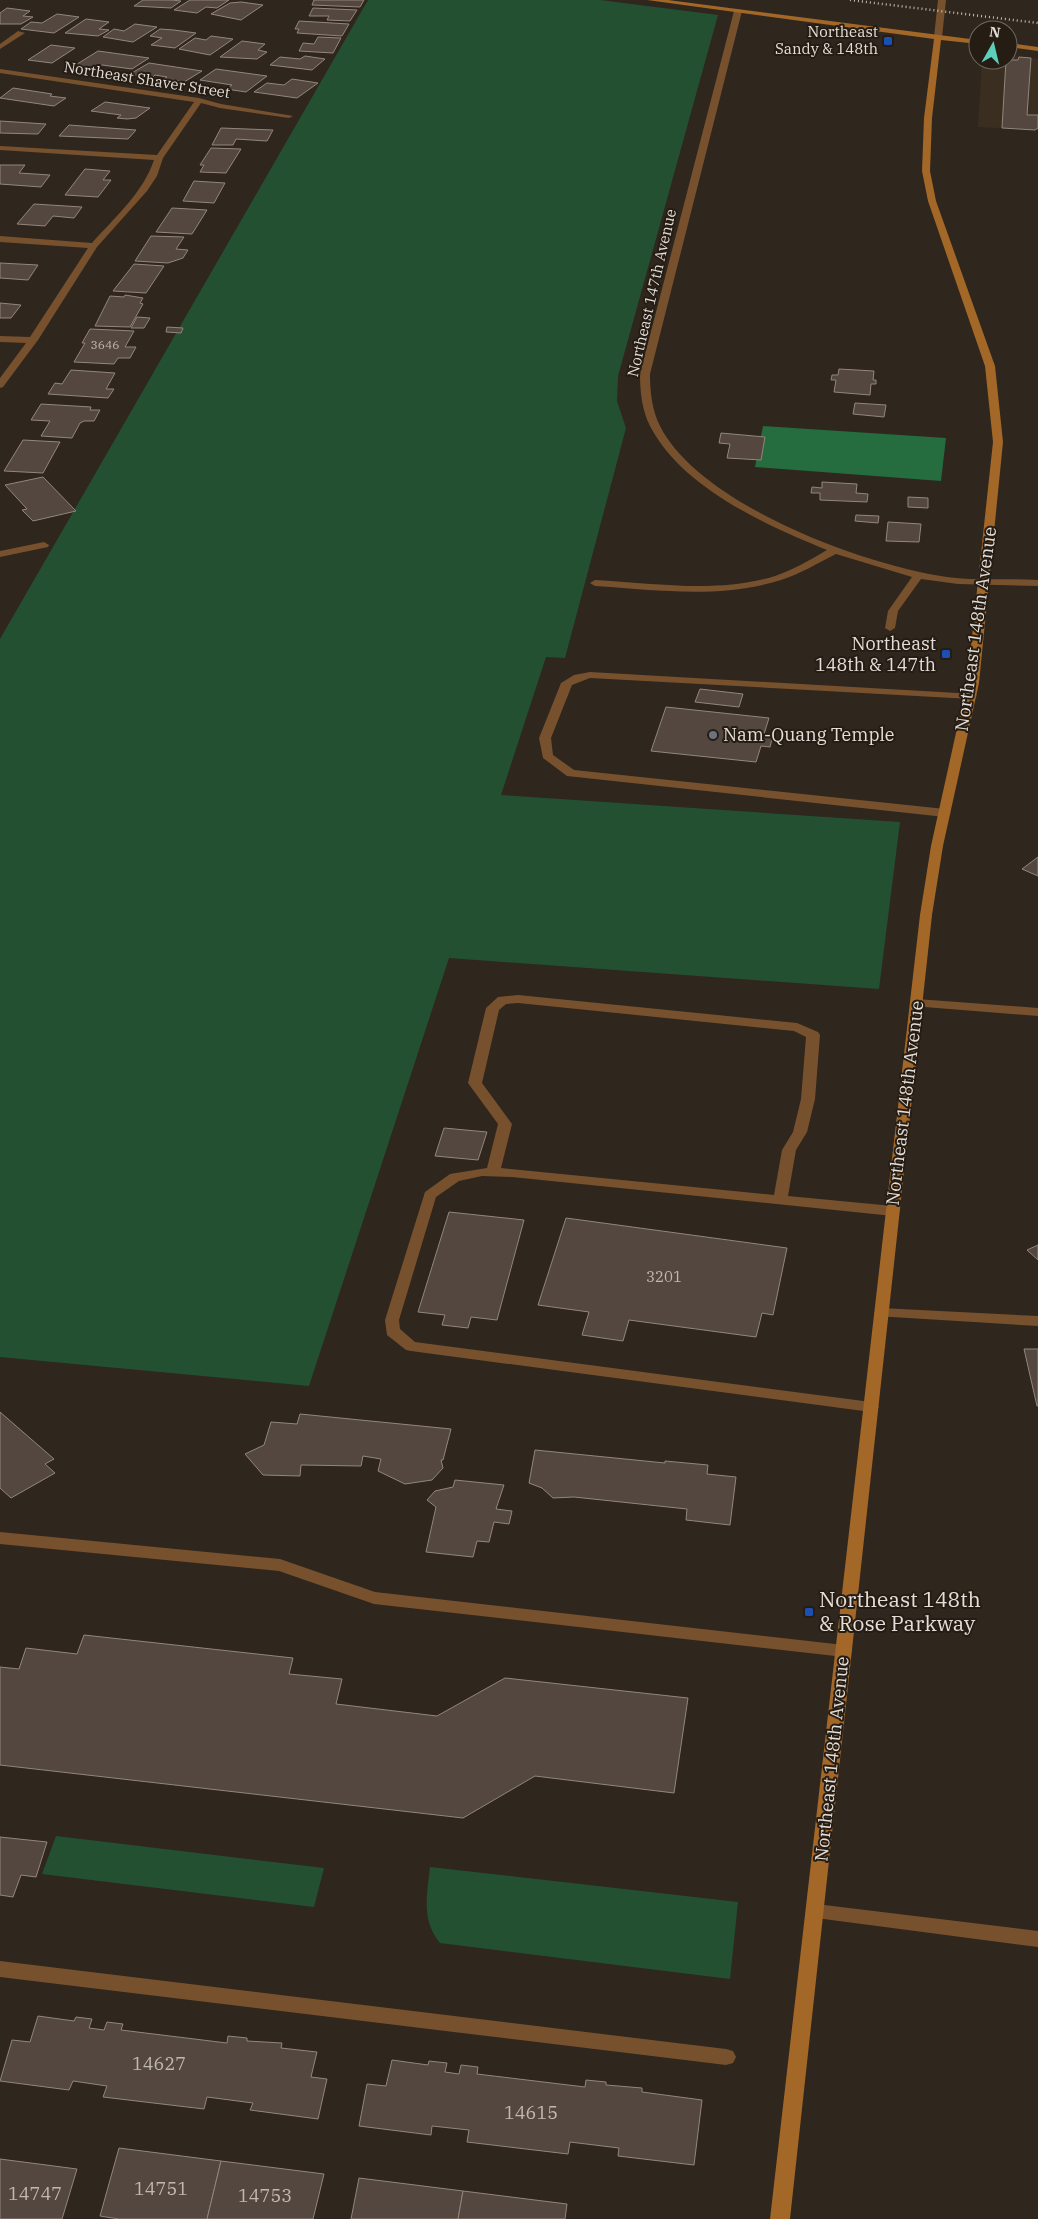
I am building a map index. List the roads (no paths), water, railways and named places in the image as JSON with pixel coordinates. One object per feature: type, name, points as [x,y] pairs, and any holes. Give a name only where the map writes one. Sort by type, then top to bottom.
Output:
[{"type":"main road","points":[[651,0],[968,41]]},
{"type":"main road","name":"Northeast 148th Avenue","points":[[780,2219],[816,1911],[926,915],[945,813],[971,696],[998,456],[997,418],[990,366],[932,201],[926,171],[928,118],[938,37]]},
{"type":"main road","points":[[1018,47],[1038,49]]},
{"type":"street","name":"Northeast 148th Avenue","points":[[938,37],[942,0]]},
{"type":"street","name":"Northeast 147th Avenue","points":[[738,11],[645,374],[645,395],[657,430],[691,469],[763,517],[833,551],[947,580],[1038,583]]},
{"type":"street","points":[[0,47],[21,33]]},
{"type":"street","name":"Northeast Shaver Street","points":[[0,71],[199,100],[220,106],[289,116]]},
{"type":"street","points":[[0,385],[33,340],[94,246],[144,188],[152,176],[159,158],[199,100]]},
{"type":"street","points":[[0,148],[159,158]]},
{"type":"street","points":[[0,239],[94,246]]},
{"type":"street","points":[[0,339],[33,340]]},
{"type":"street","points":[[2,551],[44,546]]},
{"type":"street","points":[[595,583],[723,588],[776,578],[801,568],[833,551]]},
{"type":"street","points":[[890,628],[893,611],[919,574]]},
{"type":"street","points":[[493,1172],[505,1124],[494,1106],[478,1090],[475,1084],[493,1008],[503,1000],[518,999],[797,1027],[808,1031],[813,1035],[808,1099],[800,1132],[789,1150],[780,1200]]},
{"type":"street","points":[[917,1003],[1038,1012]]},
{"type":"street","points":[[871,1407],[411,1346],[392,1331],[392,1320],[430,1195],[455,1177],[493,1172],[893,1211]]},
{"type":"street","points":[[881,1313],[1038,1321]]},
{"type":"street","points":[[0,1538],[280,1565],[374,1598],[844,1651]]},
{"type":"street","points":[[816,1911],[1038,1939]]},
{"type":"street","points":[[0,1969],[726,2057]]},
{"type":"lane","points":[[945,813],[572,773],[547,756],[545,738],[567,683],[590,675],[971,696]]},
{"type":"railway","points":[[850,0],[1038,23]]},
{"type":"place","name":"Northeast Sandy & 148th","points":[[888,41]]},
{"type":"place","name":"Northeast 148th & 147th","points":[[946,654]]},
{"type":"place","name":"Nam-Quang Temple","points":[[713,735]]},
{"type":"place","name":"Northeast 148th & Rose Parkway","points":[[809,1612]]}]
